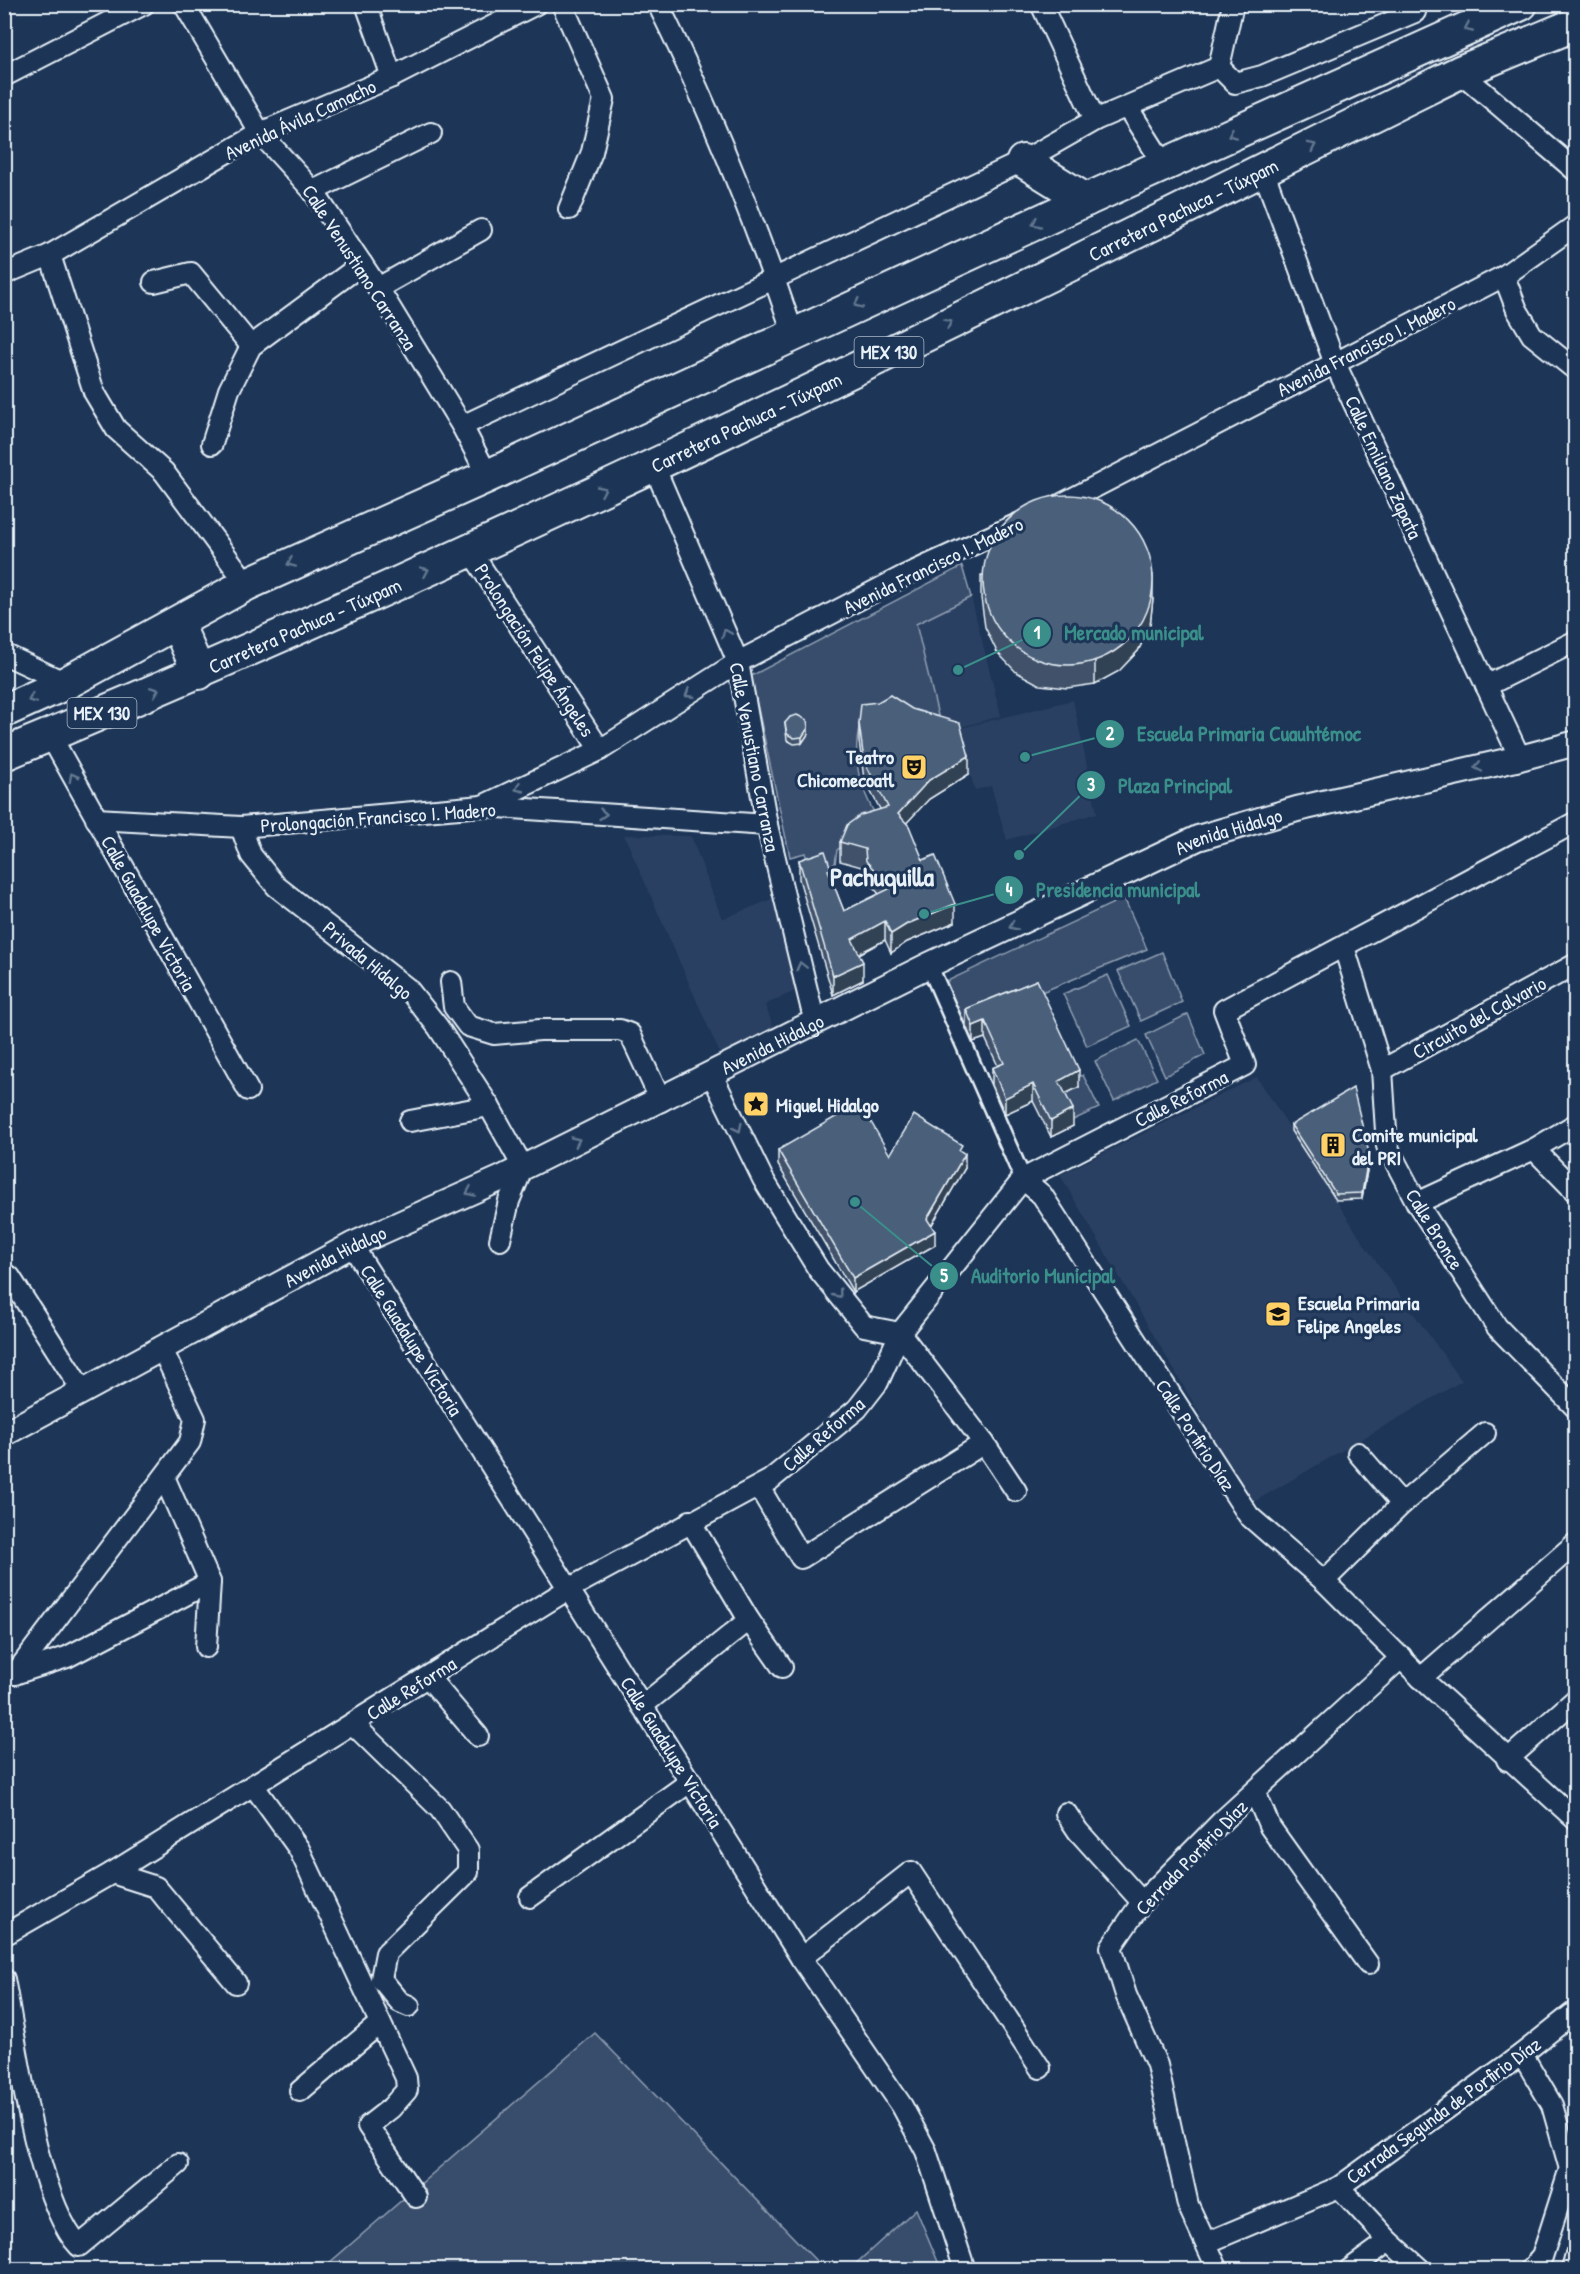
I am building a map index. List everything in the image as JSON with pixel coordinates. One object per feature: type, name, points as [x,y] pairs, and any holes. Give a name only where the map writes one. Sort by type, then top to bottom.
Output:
[{"type":"main road","name":"MEX 130","points":[[4,711],[66,683],[247,584],[488,476],[793,333],[1521,4]]},
{"type":"main road","name":"Carretera Pachuca - Túxpam","points":[[4,754],[199,672],[654,466],[1460,72],[1575,24]]},
{"type":"main road","points":[[1023,161],[1086,200]]},
{"type":"main road","points":[[177,623],[199,672]]},
{"type":"street","points":[[4,76],[144,4]]},
{"type":"street","name":"Calle Venustiano Carranza","points":[[184,4],[260,133],[313,191],[378,288],[462,426],[488,476]]},
{"type":"street","points":[[366,4],[392,76]]},
{"type":"street","name":"Avenida Ávila Camacho","points":[[4,274],[50,255],[260,133],[392,76],[536,4]]},
{"type":"street","points":[[562,4],[604,99],[591,152],[569,209]]},
{"type":"street","points":[[658,4],[684,58],[774,278],[793,333]]},
{"type":"street","points":[[1041,4],[1095,120]]},
{"type":"street","points":[[1219,67],[1233,4]]},
{"type":"street","points":[[1219,67],[1235,83],[1262,76],[1415,12]]},
{"type":"street","points":[[462,426],[1023,161],[1095,120],[1128,108],[1219,67]]},
{"type":"street","points":[[1460,72],[1575,171]]},
{"type":"street","points":[[1128,108],[1164,165]]},
{"type":"street","points":[[313,191],[431,133]]},
{"type":"street","name":"Calle Emiliano Zapata","points":[[1263,170],[1334,361],[1520,758]]},
{"type":"street","name":"Avenida Francisco I. Madero","points":[[482,806],[600,750],[738,662],[904,576],[1090,491],[1334,361],[1504,276],[1575,225]]},
{"type":"street","points":[[378,288],[481,230]]},
{"type":"street","points":[[50,255],[94,392],[116,429],[164,472],[247,584]]},
{"type":"street","points":[[212,444],[229,390],[251,346],[362,264]]},
{"type":"street","points":[[154,282],[191,273],[251,346]]},
{"type":"street","points":[[1504,276],[1517,310],[1532,335],[1572,367]]},
{"type":"street","name":"Calle Venustiano Carranza","points":[[654,466],[738,662],[767,825],[815,1023]]},
{"type":"street","name":"Prolongación Felipe Ángeles","points":[[470,550],[600,750]]},
{"type":"street","points":[[1486,686],[1575,641]]},
{"type":"street","points":[[4,654],[66,683]]},
{"type":"street","name":"Calle Guadalupe Victoria","points":[[50,735],[249,1090]]},
{"type":"street","name":"Avenida Hidalgo","points":[[4,1434],[352,1245],[661,1101],[929,965],[1198,838],[1297,808],[1520,758],[1575,743]]},
{"type":"street","name":"Prolongación Francisco I. Madero","points":[[96,819],[241,827],[482,806],[767,825]]},
{"type":"street","name":"Calle Reforma","points":[[4,1935],[112,1874],[570,1588],[690,1521],[759,1487],[857,1409],[878,1382],[900,1333],[1023,1179],[1245,1065],[1224,1010],[1575,822]]},
{"type":"street","name":"Privada Hidalgo","points":[[241,827],[251,855],[276,886],[408,989],[438,1028],[489,1106],[523,1167]]},
{"type":"street","name":"Calle Bronce","points":[[1344,946],[1382,1070],[1387,1146],[1417,1203],[1497,1327],[1575,1408]]},
{"type":"street","name":"Circuito del Calvario","points":[[1382,1070],[1575,964]]},
{"type":"street","name":"Calle Porfirio Díaz","points":[[929,965],[1023,1179],[1042,1195],[1249,1516],[1324,1581],[1507,1760],[1575,1820]]},
{"type":"street","points":[[451,982],[454,1006],[468,1026],[494,1034],[540,1030],[620,1030],[630,1034],[661,1101]]},
{"type":"street","points":[[712,1075],[763,1179],[818,1269],[864,1326],[900,1333],[984,1443],[1016,1491]]},
{"type":"street","points":[[411,1121],[489,1106]]},
{"type":"street","points":[[1417,1203],[1534,1149],[1575,1124]]},
{"type":"street","points":[[1534,1149],[1575,1192]]},
{"type":"street","points":[[500,1240],[509,1201],[523,1167]]},
{"type":"street","name":"Calle Guadalupe Victoria","points":[[352,1245],[801,1958],[902,2106],[926,2151],[965,2270]]},
{"type":"street","points":[[4,1274],[10,1277],[82,1390]]},
{"type":"street","points":[[10,1677],[165,1479],[190,1442],[195,1419],[162,1349]]},
{"type":"street","points":[[1324,1581],[1402,1504],[1485,1433]]},
{"type":"street","points":[[759,1487],[801,1558],[984,1443]]},
{"type":"street","points":[[1358,1453],[1402,1504]]},
{"type":"street","points":[[165,1479],[210,1582],[206,1647]]},
{"type":"street","points":[[690,1521],[749,1620],[782,1667]]},
{"type":"street","points":[[1421,1678],[1575,1543]]},
{"type":"street","points":[[10,1677],[67,1657],[210,1582]]},
{"type":"street","points":[[642,1707],[749,1620]]},
{"type":"street","name":"Cerrada Porfirio Díaz","points":[[1206,2243],[1188,2205],[1157,2065],[1126,1995],[1111,1947],[1142,1902],[1255,1792],[1402,1657]]},
{"type":"street","points":[[428,1677],[478,1736]]},
{"type":"street","points":[[1507,1760],[1575,1699]]},
{"type":"street","points":[[353,1724],[440,1809],[468,1850],[468,1872],[386,1953],[381,1979],[400,2002],[409,2006]]},
{"type":"street","points":[[530,1897],[691,1781]]},
{"type":"street","points":[[254,1785],[299,1849],[406,2078],[407,2090],[391,2108],[368,2126],[416,2197]]},
{"type":"street","points":[[1255,1792],[1270,1827],[1368,1964]]},
{"type":"street","points":[[1066,1813],[1078,1831],[1142,1902]]},
{"type":"street","points":[[801,1958],[911,1872],[1040,2068]]},
{"type":"street","points":[[112,1874],[156,1887],[236,1983]]},
{"type":"street","points":[[4,1980],[45,2175],[68,2234],[79,2246],[178,2164]]},
{"type":"street","name":"Cerrada Segunda de Porfirio Díaz","points":[[1339,2187],[1522,2054],[1575,2011]]},
{"type":"street","points":[[300,2091],[380,2023]]},
{"type":"street","points":[[1522,2054],[1552,2105],[1573,2173],[1542,2265]]},
{"type":"street","points":[[1218,2270],[1206,2243],[1339,2187],[1389,2241],[1421,2270]]},
{"type":"street","points":[[1349,2270],[1389,2241]]},
{"type":"street","points":[[1572,2270],[1575,2255]]},
{"type":"shaded area","points":[[962,566],[971,597],[916,624],[942,732],[860,723],[856,750],[859,774],[862,786],[879,822],[837,850],[835,864],[811,873],[805,853],[790,857],[751,676]]},
{"type":"shaded area","points":[[971,597],[1001,716],[942,732],[916,623]]},
{"type":"shaded area","points":[[1073,700],[1097,813],[1007,840],[991,786],[975,790],[957,729]]},
{"type":"shaded area","points":[[624,835],[691,836],[722,919],[772,899],[797,990],[765,1005],[774,1028],[720,1054]]},
{"type":"shaded area","points":[[1124,898],[1147,949],[961,1025],[943,983]]},
{"type":"shaded area","points":[[1162,952],[1182,1002],[1141,1021],[1118,971]]},
{"type":"shaded area","points":[[1108,975],[1131,1026],[1087,1046],[1063,994]]},
{"type":"shaded area","points":[[1188,1014],[1205,1055],[1165,1076],[1146,1035]]},
{"type":"shaded area","points":[[1138,1040],[1157,1079],[1114,1101],[1095,1061]]},
{"type":"shaded area","points":[[1083,1075],[1099,1108],[1071,1121],[1059,1097],[1079,1086],[1075,1079]]},
{"type":"shaded area","name":"Escuela Primaria Felipe Angeles","points":[[1257,1077],[1366,1247],[1462,1381],[1252,1503],[1060,1175]]},
{"type":"shaded area","points":[[595,2033],[824,2269],[321,2270]]},
{"type":"shaded area","points":[[916,2209],[941,2269],[850,2269]]},
{"type":"building","points":[[1068,495],[1101,502],[1115,509],[1128,520],[1139,533],[1146,547],[1153,580],[1146,613],[1139,627],[1128,640],[1115,651],[1101,658],[1068,665],[1035,658],[1021,651],[1008,640],[997,627],[990,613],[983,580],[990,547],[997,533],[1008,520],[1021,509],[1035,502]]},
{"type":"building","points":[[890,695],[912,709],[960,723],[969,756],[929,780],[898,814],[909,826],[923,860],[935,855],[955,904],[907,924],[891,934],[885,921],[852,939],[863,962],[833,976],[799,860],[825,851],[831,869],[828,870],[844,911],[891,888],[866,861],[865,849],[840,842],[847,825],[861,815],[888,807],[864,761],[859,723],[861,704],[878,702]]},
{"type":"building","points":[[797,715],[807,720],[808,728],[802,737],[794,738],[787,734],[785,723],[790,717]]},
{"type":"building","points":[[1037,980],[1079,1070],[1059,1081],[1073,1109],[1051,1121],[1033,1084],[1005,1098],[992,1068],[1004,1063],[985,1021],[973,1026],[966,1009]]},
{"type":"building","name":"Comite municipal del PRI","points":[[1353,1088],[1369,1153],[1362,1193],[1336,1194],[1291,1125]]},
{"type":"building","points":[[860,1103],[890,1155],[914,1115],[962,1145],[959,1150],[965,1154],[927,1219],[935,1231],[853,1278],[778,1150]]},
{"type":"place","name":"Mercado municipal","points":[[958,670]]},
{"type":"place","name":"Escuela Primaria Cuauhtémoc","points":[[1025,757]]},
{"type":"place","name":"Teatro Chicomecoatl","points":[[914,767]]},
{"type":"place","name":"Plaza Principal","points":[[1019,855]]},
{"type":"place","name":"Presidencia municipal","points":[[924,914]]},
{"type":"place","name":"Miguel Hidalgo","points":[[756,1104]]},
{"type":"place","name":"Comite municipal del PRI","points":[[1333,1145]]},
{"type":"place","name":"Auditorio Municipal","points":[[855,1202]]},
{"type":"place","name":"Escuela Primaria Felipe Angeles","points":[[1278,1314]]},
{"type":"district","name":"Pachuquilla","points":[[882,876]]}]
